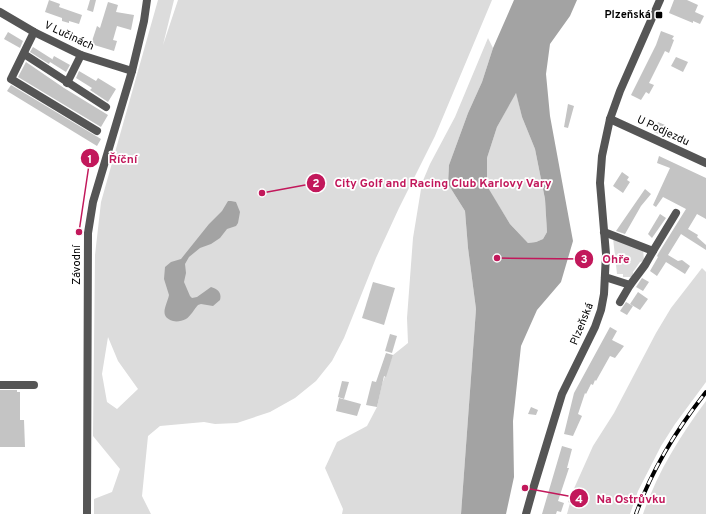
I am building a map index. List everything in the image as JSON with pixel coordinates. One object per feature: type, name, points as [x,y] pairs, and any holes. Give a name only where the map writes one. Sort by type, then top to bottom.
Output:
[{"type":"street","name":"Závodní","points":[[87,514],[88,233],[93,202],[132,71],[144,21],[147,0]]},
{"type":"street","name":"Plzeňská","points":[[526,514],[562,394],[599,318],[604,294],[605,277],[604,232],[600,183],[602,156],[610,119],[620,91],[660,0]]},
{"type":"street","name":"V Lučinách","points":[[0,12],[34,32],[81,55],[132,71]]},
{"type":"street","points":[[34,32],[11,79],[97,132]]},
{"type":"street","points":[[24,54],[106,107]]},
{"type":"street","points":[[67,82],[81,55]]},
{"type":"street","name":"U Podjezdu","points":[[610,119],[706,163]]},
{"type":"street","points":[[620,302],[630,285],[645,265],[676,214]]},
{"type":"street","points":[[604,232],[653,250]]},
{"type":"street","points":[[605,277],[630,285]]},
{"type":"street","points":[[0,385],[34,385]]},
{"type":"shaded area","points":[[158,0],[174,0],[163,45],[178,0],[492,0],[435,136],[376,258],[344,338],[332,361],[316,381],[295,398],[270,412],[237,423],[215,424],[204,422],[160,426],[148,436],[142,496],[151,514],[94,514],[94,499],[112,492],[120,469],[93,436],[95,255],[101,202]],"holes":[[[108,337],[118,361],[138,389],[117,409],[107,402],[102,374]]]},
{"type":"shaded area","points":[[514,0],[577,0],[570,16],[550,44],[546,74],[550,116],[573,241],[561,282],[537,310],[521,346],[513,421],[514,477],[506,514],[461,514],[476,309],[465,211],[448,184],[449,165],[468,113],[482,82],[493,48]],"holes":[[[516,93],[522,117],[535,149],[545,199],[547,232],[543,239],[528,243],[510,224],[487,186],[487,158],[497,127]]]},
{"type":"shaded area","points":[[488,38],[493,48],[482,82],[468,113],[449,165],[448,184],[465,211],[476,309],[461,514],[342,514],[343,509],[325,468],[337,442],[367,426],[377,407],[382,384],[393,355],[408,343],[407,318],[413,238],[422,183],[430,164],[455,117]]},
{"type":"shaded area","points":[[516,92],[522,117],[535,149],[545,199],[547,232],[543,239],[528,243],[510,224],[487,187],[487,158],[497,127]]},
{"type":"shaded area","points":[[228,201],[236,202],[240,212],[236,226],[227,229],[220,238],[211,244],[200,248],[189,257],[185,264],[186,273],[184,282],[190,296],[192,298],[197,297],[211,287],[219,292],[220,300],[213,306],[198,305],[184,320],[173,321],[168,319],[165,314],[165,307],[169,295],[164,279],[165,267],[171,262],[181,259],[209,224],[222,211]]},
{"type":"shaded area","points":[[613,238],[643,249],[644,261],[640,262],[633,272],[633,277],[623,277],[623,274],[617,274]]},
{"type":"shaded area","points":[[702,268],[706,272],[706,382],[675,424],[661,446],[638,491],[630,514],[567,514],[570,503],[568,502],[593,446],[614,413],[656,333],[671,308]]},
{"type":"shaded area","points":[[706,401],[706,514],[643,514],[662,469],[687,428]]},
{"type":"building","points":[[49,0],[60,4],[59,7],[82,15],[79,24],[69,21],[69,23],[62,21],[62,18],[45,12]]},
{"type":"building","points":[[90,0],[96,0],[93,12],[87,10]]},
{"type":"building","points":[[674,0],[687,0],[698,5],[695,12],[704,16],[700,24],[693,21],[693,23],[669,13]]},
{"type":"building","points":[[108,2],[118,5],[116,12],[134,15],[131,30],[117,26],[113,40],[117,41],[114,51],[91,44],[97,26],[100,28]]},
{"type":"building","points":[[661,31],[674,36],[672,39],[674,40],[669,53],[665,51],[649,83],[654,85],[649,94],[646,92],[641,100],[631,95],[656,45]]},
{"type":"building","points":[[8,32],[23,41],[20,48],[4,39]]},
{"type":"building","points":[[33,47],[52,60],[54,56],[70,65],[66,72],[50,62],[49,64],[30,52]]},
{"type":"building","points":[[676,57],[688,62],[683,72],[671,66]]},
{"type":"building","points":[[26,62],[64,88],[108,115],[101,127],[18,77]]},
{"type":"building","points":[[79,71],[96,81],[98,78],[116,89],[108,102],[90,90],[92,88],[76,78]]},
{"type":"building","points":[[11,85],[101,139],[97,146],[7,91]]},
{"type":"building","points":[[568,104],[574,106],[568,128],[564,127]]},
{"type":"building","points":[[658,122],[665,125],[663,128],[666,129],[663,136],[654,132]]},
{"type":"building","points":[[659,156],[706,178],[706,219],[697,214],[688,229],[698,235],[697,237],[706,245],[706,250],[681,234],[668,255],[678,261],[682,260],[690,266],[685,274],[666,262],[657,276],[650,271],[658,257],[658,254],[686,209],[663,197],[656,207],[653,205],[670,168],[657,163]]},
{"type":"building","points":[[622,172],[629,177],[627,180],[630,182],[623,193],[613,186]]},
{"type":"building","points":[[645,189],[651,194],[641,206],[625,234],[616,231]]},
{"type":"building","points":[[660,214],[666,218],[652,238],[648,234]]},
{"type":"building","points":[[642,278],[649,282],[643,291],[636,287]]},
{"type":"building","points":[[373,282],[395,288],[384,325],[362,318]]},
{"type":"building","points":[[638,292],[648,299],[640,310],[630,304]]},
{"type":"building","points":[[626,302],[633,306],[627,315],[620,311]]},
{"type":"building","points":[[610,327],[617,331],[612,340],[624,346],[615,358],[610,356],[596,381],[595,380],[593,385],[591,384],[586,394],[585,393],[578,414],[582,416],[573,436],[564,434],[574,393]]},
{"type":"building","points":[[390,334],[397,336],[392,353],[385,351]]},
{"type":"building","points":[[386,353],[393,355],[386,377],[384,376],[377,407],[366,405],[372,381],[376,382]]},
{"type":"building","points":[[342,381],[349,382],[344,399],[338,397]]},
{"type":"building","points":[[0,390],[17,390],[17,392],[20,392],[20,420],[24,420],[25,447],[0,447]]},
{"type":"building","points":[[339,398],[361,404],[357,416],[336,411]]},
{"type":"building","points":[[531,407],[538,410],[536,415],[528,414]]},
{"type":"building","points":[[562,446],[572,449],[567,468],[569,468],[558,501],[564,503],[561,512],[557,511],[556,514],[542,514]]},
{"type":"railway","points":[[636,514],[642,497],[666,450],[685,420],[706,392]]},
{"type":"place","name":"Plzeňská","points":[[659,15]]},
{"type":"place","name":"City Golf and Racing Club Karlovy Vary","points":[[262,193]]},
{"type":"place","name":"Říční","points":[[79,232]]},
{"type":"place","name":"Ohře","points":[[497,258]]},
{"type":"place","name":"Na Ostrůvku","points":[[525,488]]}]
